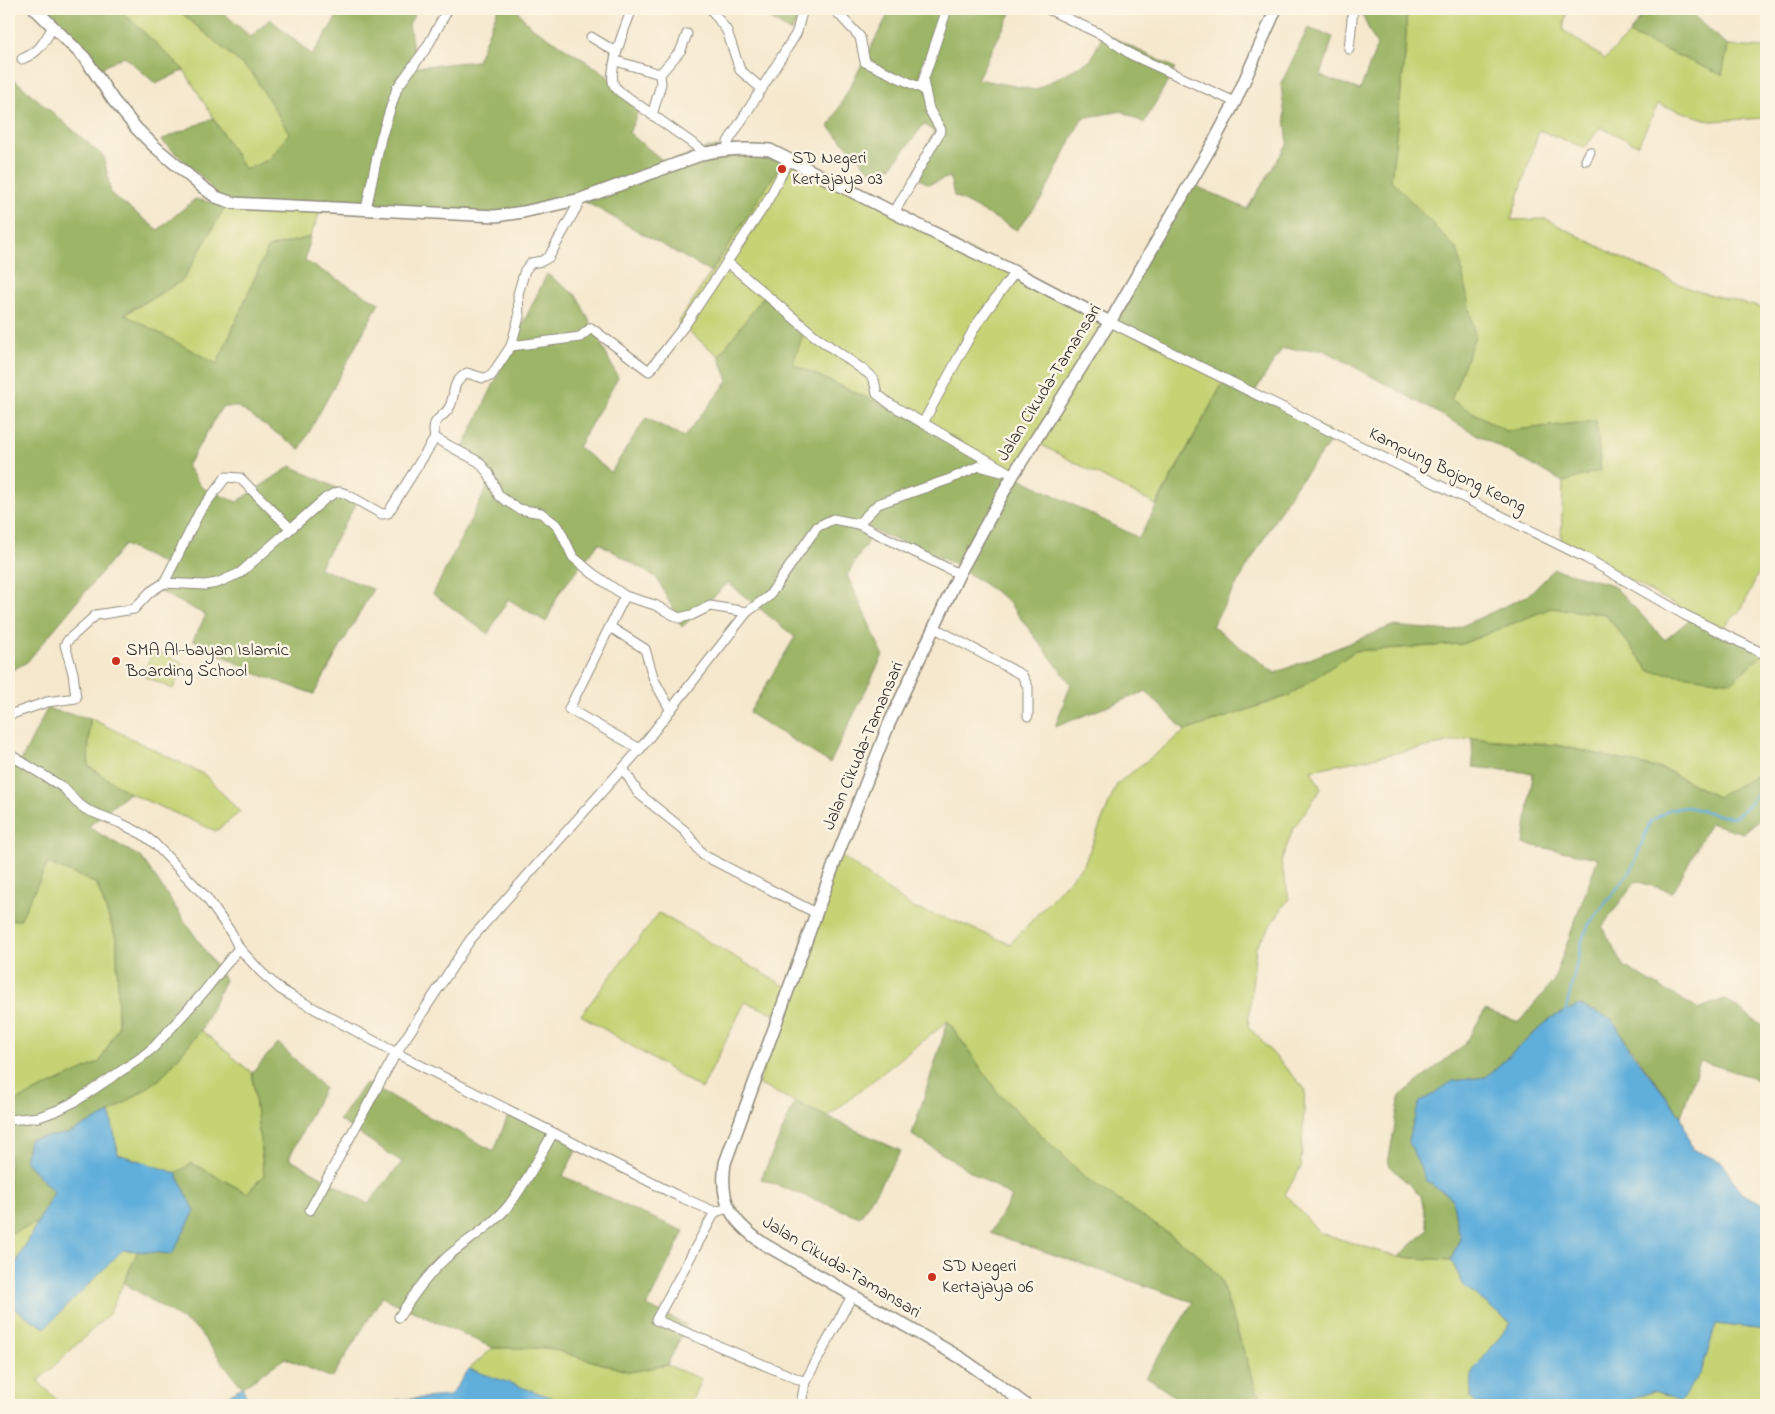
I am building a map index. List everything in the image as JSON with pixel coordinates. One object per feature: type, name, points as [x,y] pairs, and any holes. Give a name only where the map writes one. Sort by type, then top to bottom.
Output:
[{"type":"street","points":[[35,9],[67,38],[85,58],[113,100],[137,129],[201,186],[216,197],[233,203],[496,216],[581,199],[706,153],[728,149],[770,150],[1015,272],[1110,322]]},
{"type":"street","points":[[366,209],[381,138],[397,88],[427,47],[448,9]]},
{"type":"street","points":[[632,9],[616,56],[612,75],[613,84],[619,91],[706,153]]},
{"type":"street","points":[[711,9],[727,31],[740,70],[762,89]]},
{"type":"street","points":[[728,149],[728,142],[796,34],[800,26],[800,15],[804,9]]},
{"type":"street","points":[[834,9],[860,37],[865,62],[925,90]]},
{"type":"street","points":[[894,213],[942,130],[929,109],[923,81],[947,9]]},
{"type":"street","points":[[1048,9],[1104,36],[1132,55],[1235,102]]},
{"type":"street","name":"Jalan Cikuda–Tamansari","points":[[1026,1405],[960,1358],[764,1244],[738,1223],[728,1208],[724,1192],[723,1175],[725,1162],[816,913],[889,724],[959,574],[1013,475],[1110,322],[1212,146],[1235,102],[1276,9]]},
{"type":"street","points":[[1349,49],[1354,9]]},
{"type":"street","points":[[22,59],[34,54],[40,48],[53,27]]},
{"type":"street","points":[[652,115],[661,84],[660,74],[681,50],[687,34]]},
{"type":"street","points":[[591,38],[616,56],[660,74]]},
{"type":"street","points":[[511,346],[580,337],[591,328],[649,371],[685,325],[767,202],[788,160]]},
{"type":"street","points":[[164,583],[205,585],[217,583],[240,573],[326,498],[340,492],[382,514],[388,513],[435,438],[433,429],[436,421],[451,404],[453,388],[460,378],[467,373],[483,378],[491,376],[511,346],[519,317],[518,294],[525,270],[530,263],[542,261],[549,257],[581,199]]},
{"type":"street","points":[[727,262],[815,336],[869,374],[874,380],[877,394],[890,404],[1013,475]]},
{"type":"street","points":[[923,423],[976,325],[1015,272]]},
{"type":"street","name":"Kampung Bojong Keong","points":[[1110,322],[1586,558],[1685,615],[1766,655]]},
{"type":"street","points":[[435,438],[479,462],[489,474],[499,496],[519,509],[541,513],[558,526],[572,557],[626,596],[656,605],[679,618],[692,615],[710,606],[747,612]]},
{"type":"street","points":[[858,524],[878,504],[950,479],[980,466],[1013,475]]},
{"type":"street","points":[[9,715],[47,702],[76,698],[73,673],[65,646],[68,640],[96,615],[134,609],[150,592],[164,583],[200,511],[226,476],[240,478],[290,528]]},
{"type":"street","points":[[310,1210],[396,1053],[470,940],[640,749],[747,612],[769,596],[817,526],[833,519],[858,524],[959,574]]},
{"type":"street","points":[[626,596],[569,708],[640,749]]},
{"type":"street","points":[[610,626],[645,648],[654,680],[670,709]]},
{"type":"street","points":[[935,628],[1022,675],[1028,687],[1028,716]]},
{"type":"street","points":[[9,754],[64,788],[76,802],[87,810],[120,823],[154,843],[206,897],[232,934],[239,948],[280,989],[396,1053],[554,1134],[634,1172],[676,1195],[715,1212],[728,1208]]},
{"type":"street","points":[[623,768],[638,793],[685,832],[703,855],[816,913]]},
{"type":"street","points":[[9,1120],[39,1117],[58,1110],[76,1101],[139,1059],[154,1047],[202,994],[239,948]]},
{"type":"street","points":[[399,1317],[427,1277],[508,1206],[554,1134]]},
{"type":"street","points":[[715,1212],[656,1320],[805,1382]]},
{"type":"street","points":[[800,1405],[805,1382],[852,1296]]},
{"type":"green space","points":[[37,9],[119,9],[184,70],[156,84],[124,56],[94,72]]},
{"type":"green space","points":[[119,9],[177,9],[252,73],[290,133],[270,159],[245,170],[184,70]]},
{"type":"green space","points":[[177,9],[219,9],[251,37],[270,19],[312,55],[342,9],[418,9],[409,24],[416,67],[477,61],[498,9],[516,9],[530,26],[603,72],[640,107],[629,133],[666,163],[709,147],[771,149],[786,157],[711,272],[577,197],[492,216],[226,205],[183,280],[124,314],[217,364],[268,248],[310,237],[305,261],[379,303],[300,449],[238,407],[222,407],[187,466],[202,488],[237,502],[291,466],[359,499],[319,568],[373,589],[314,694],[257,674],[193,640],[206,615],[157,590],[168,566],[124,545],[27,662],[9,672],[9,75],[104,157],[111,194],[158,230],[195,199],[225,205],[204,179],[161,140],[213,118],[245,170],[270,159],[289,133],[252,73]]},
{"type":"green space","points":[[756,9],[804,9],[791,32]]},
{"type":"green space","points":[[891,9],[1013,9],[977,79],[1035,90],[1091,60],[1103,33],[1175,68],[1144,123],[1122,111],[1082,118],[1042,198],[1017,230],[954,196],[950,177],[929,184],[913,176],[934,132],[924,124],[891,167],[870,170],[829,127]]},
{"type":"green space","points":[[1359,9],[1407,9],[1405,56],[1391,180],[1458,251],[1475,336],[1451,400],[1506,431],[1596,421],[1601,470],[1563,482],[1324,350],[1282,349],[1254,393],[1336,435],[1292,491],[1212,626],[1275,673],[1392,626],[1451,631],[1527,596],[1554,569],[1613,585],[1665,640],[1694,616],[1765,653],[1731,682],[1650,671],[1605,614],[1551,608],[1462,644],[1355,651],[1288,696],[1185,731],[1146,691],[1055,727],[1071,684],[1006,599],[953,563],[874,531],[847,575],[883,655],[830,763],[749,713],[795,637],[728,583],[682,627],[657,578],[599,543],[559,593],[546,622],[508,599],[488,634],[433,594],[493,476],[463,448],[547,274],[577,296],[618,378],[578,447],[611,472],[646,418],[684,437],[728,381],[719,356],[763,297],[805,328],[793,364],[952,437],[1010,473],[1139,538],[1225,379],[1108,321],[1189,183],[1247,209],[1288,143],[1281,84],[1308,28],[1333,37],[1321,76],[1360,90],[1377,46]]},
{"type":"green space","points":[[1407,9],[1567,9],[1563,30],[1605,59],[1629,34],[1722,74],[1728,46],[1766,48],[1766,118],[1711,121],[1658,104],[1638,145],[1600,127],[1585,148],[1539,130],[1511,220],[1546,219],[1619,257],[1693,290],[1766,309],[1766,568],[1760,569],[1742,608],[1721,630],[1561,542],[1563,482],[1601,470],[1596,421],[1506,431],[1451,400],[1475,336],[1391,180],[1405,56]]},
{"type":"green space","points":[[1642,9],[1686,9],[1728,46],[1722,75],[1629,34],[1645,11]]},
{"type":"green space","points":[[786,157],[1225,379],[1156,505],[1034,441],[1010,473],[952,436],[792,364],[763,297],[719,356],[678,323]]},
{"type":"green space","points":[[226,205],[322,207],[310,237],[268,248],[217,364],[124,315],[183,280]]},
{"type":"green space","points":[[1550,608],[1605,614],[1650,671],[1766,653],[1766,766],[1758,775],[1717,797],[1666,770],[1557,745],[1472,738],[1311,770],[1321,789],[1293,829],[1281,862],[1289,898],[1256,947],[1248,1026],[1305,1089],[1301,1167],[1285,1194],[1320,1233],[1398,1257],[1451,1260],[1464,1286],[1511,1323],[1472,1372],[1471,1398],[1477,1405],[1275,1405],[1257,1393],[1220,1278],[1197,1253],[1087,1179],[998,1093],[948,1021],[827,1117],[758,1084],[781,1016],[745,1002],[702,1089],[581,1015],[659,913],[790,989],[837,853],[913,908],[955,921],[1010,944],[1084,864],[1117,784],[1185,731],[1288,696],[1355,651],[1462,644]]},
{"type":"green space","points":[[154,650],[184,664],[173,689],[142,675]]},
{"type":"green space","points":[[47,709],[90,718],[88,766],[129,793],[88,827],[142,858],[225,980],[201,1030],[160,1079],[110,1113],[67,1134],[29,1139],[25,1161],[54,1192],[37,1223],[9,1234],[9,1104],[100,1062],[118,1027],[117,941],[97,884],[48,863],[20,920],[9,920],[9,756],[21,761]]},
{"type":"green space","points":[[90,718],[205,775],[240,812],[216,831],[129,793],[88,766]]},
{"type":"green space","points":[[1472,738],[1557,745],[1666,770],[1717,797],[1758,775],[1766,766],[1766,814],[1743,833],[1710,823],[1673,892],[1636,881],[1602,927],[1625,967],[1698,1009],[1725,999],[1766,1029],[1766,1088],[1752,1077],[1700,1061],[1681,1116],[1627,1043],[1612,1019],[1551,1018],[1486,1077],[1453,1081],[1426,1181],[1452,1198],[1460,1238],[1451,1260],[1398,1257],[1428,1230],[1421,1196],[1388,1164],[1400,1096],[1465,1044],[1485,1010],[1519,1022],[1553,982],[1598,858],[1524,844],[1533,773],[1473,767]]},
{"type":"green space","points":[[48,863],[97,884],[117,941],[118,1027],[100,1062],[9,1104],[9,920],[20,919]]},
{"type":"green space","points":[[948,1021],[998,1093],[1087,1179],[1197,1253],[1220,1278],[1257,1392],[1275,1405],[1187,1405],[1146,1377],[1193,1302],[990,1233],[1012,1197],[912,1135]]},
{"type":"green space","points":[[201,1030],[252,1073],[264,1175],[247,1193],[192,1163],[176,1173],[118,1154],[110,1113],[160,1079]]},
{"type":"green space","points":[[278,1043],[324,1088],[289,1158],[368,1204],[402,1162],[339,1120],[365,1083],[494,1151],[510,1111],[579,1145],[563,1176],[636,1211],[684,1231],[647,1306],[687,1325],[667,1365],[630,1372],[548,1348],[493,1348],[382,1297],[332,1378],[285,1358],[242,1387],[197,1329],[124,1283],[138,1251],[172,1253],[195,1211],[176,1173],[192,1163],[247,1193],[264,1175],[252,1073]]},
{"type":"green space","points":[[795,1102],[901,1151],[860,1217],[761,1179]]},
{"type":"green space","points":[[37,1223],[9,1276],[9,1234]]},
{"type":"green space","points":[[123,1250],[138,1251],[109,1314],[38,1381],[62,1405],[9,1405],[9,1305],[45,1328]]},
{"type":"green space","points":[[1716,1324],[1766,1330],[1766,1401],[1762,1405],[1619,1405],[1701,1373]]},
{"type":"green space","points":[[493,1348],[548,1348],[630,1372],[667,1365],[701,1379],[690,1405],[656,1405],[632,1398],[632,1405],[556,1405],[553,1398],[469,1369]]},
{"type":"water","points":[[1579,1005],[1612,1019],[1631,1051],[1681,1116],[1692,1149],[1722,1162],[1741,1193],[1766,1205],[1766,1330],[1716,1324],[1701,1373],[1680,1401],[1654,1391],[1619,1405],[1477,1405],[1471,1398],[1472,1372],[1511,1323],[1464,1286],[1451,1260],[1460,1238],[1452,1198],[1426,1181],[1408,1140],[1419,1103],[1453,1081],[1486,1077],[1551,1018]]},
{"type":"water","points":[[110,1113],[118,1154],[176,1173],[195,1211],[172,1254],[123,1250],[45,1328],[9,1305],[9,1276],[54,1192],[25,1161],[29,1139],[67,1134]]},
{"type":"water","points":[[469,1369],[553,1398],[556,1405],[394,1405],[396,1400],[450,1396]]},
{"type":"water","points":[[242,1387],[250,1405],[212,1405]]},
{"type":"waterway","points":[[1565,1014],[1582,940],[1589,924],[1632,869],[1650,822],[1670,809],[1688,807],[1722,816],[1735,817],[1747,807],[1766,781]]},
{"type":"place","name":"SD Negeri Kertajaya 03","points":[[782,169]]},
{"type":"place","name":"SMA Al-bayan Islamic Boarding School","points":[[116,661]]},
{"type":"place","name":"SD Negeri Kertajaya 06","points":[[932,1277]]}]
